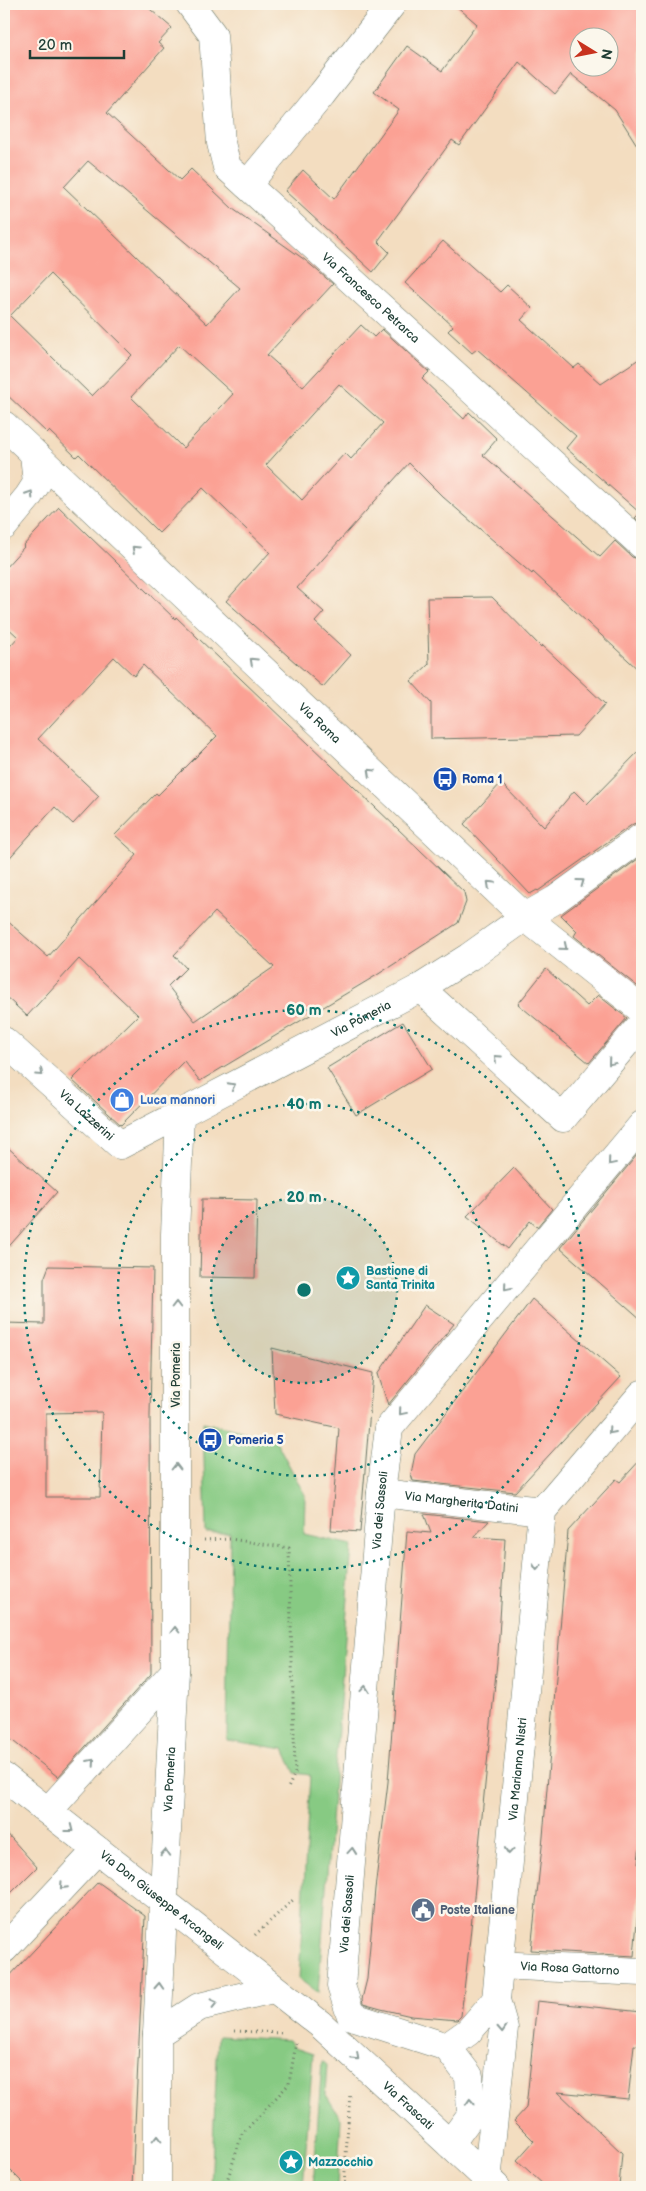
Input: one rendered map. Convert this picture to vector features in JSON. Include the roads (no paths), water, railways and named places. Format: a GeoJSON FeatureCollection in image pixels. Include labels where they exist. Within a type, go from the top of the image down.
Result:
{"type":"FeatureCollection","features":[{"type":"Feature","properties":{"kind":"street","name":"Via Francesco Petrarca"},"geometry":{"type":"LineString","coordinates":[[190,4],[213,35],[221,143],[227,168],[642,545]]}},
{"type":"Feature","properties":{"kind":"street"},"geometry":{"type":"LineString","coordinates":[[247,185],[322,94],[392,4]]}},
{"type":"Feature","properties":{"kind":"street","name":"Via Roma"},"geometry":{"type":"LineString","coordinates":[[4,425],[525,917],[642,1010]]}},
{"type":"Feature","properties":{"kind":"street"},"geometry":{"type":"LineString","coordinates":[[4,526],[37,483],[34,454]]}},
{"type":"Feature","properties":{"kind":"street","name":"Via Pomeria"},"geometry":{"type":"LineString","coordinates":[[157,2187],[157,2034],[174,1670],[175,1234],[180,1114],[420,988],[469,957],[525,917],[555,900],[642,837]]}},
{"type":"Feature","properties":{"kind":"street"},"geometry":{"type":"LineString","coordinates":[[420,988],[563,1118],[642,1024]]}},
{"type":"Feature","properties":{"kind":"street","name":"Via Lazzerini"},"geometry":{"type":"LineString","coordinates":[[4,1041],[120,1145],[180,1114]]}},
{"type":"Feature","properties":{"kind":"street","name":"Via dei Sassoli"},"geometry":{"type":"LineString","coordinates":[[447,2047],[351,2016],[341,1986],[389,1428],[642,1125]]}},
{"type":"Feature","properties":{"kind":"street"},"geometry":{"type":"LineString","coordinates":[[542,1511],[642,1394]]}},
{"type":"Feature","properties":{"kind":"street","name":"Via Margherita Datini"},"geometry":{"type":"LineString","coordinates":[[382,1493],[542,1511]]}},
{"type":"Feature","properties":{"kind":"street","name":"Via Marianna Nistri"},"geometry":{"type":"LineString","coordinates":[[491,2183],[504,2028],[496,2000],[542,1511]]}},
{"type":"Feature","properties":{"kind":"street"},"geometry":{"type":"LineString","coordinates":[[48,1811],[174,1670]]}},
{"type":"Feature","properties":{"kind":"street","name":"Via Don Giuseppe Arcangeli"},"geometry":{"type":"LineString","coordinates":[[4,1777],[320,2024]]}},
{"type":"Feature","properties":{"kind":"street"},"geometry":{"type":"LineString","coordinates":[[4,1949],[97,1850]]}},
{"type":"Feature","properties":{"kind":"street","name":"Via Rosa Gattorno"},"geometry":{"type":"LineString","coordinates":[[499,1965],[642,1972]]}},
{"type":"Feature","properties":{"kind":"street"},"geometry":{"type":"LineString","coordinates":[[157,2034],[199,2007],[273,1989]]}},
{"type":"Feature","properties":{"kind":"street"},"geometry":{"type":"LineString","coordinates":[[450,2144],[471,2115],[468,2076],[447,2047],[468,2032],[496,2000]]}},
{"type":"Feature","properties":{"kind":"street","name":"Via Frascati"},"geometry":{"type":"LineString","coordinates":[[320,2024],[491,2183]]}},
{"type":"Feature","properties":{"kind":"place","name":"Roma 1"},"geometry":{"type":"Point","coordinates":[445,779]}},
{"type":"Feature","properties":{"kind":"place","name":"Luca mannori"},"geometry":{"type":"Point","coordinates":[122,1100]}},
{"type":"Feature","properties":{"kind":"place","name":"Bastione di Santa Trinita"},"geometry":{"type":"Point","coordinates":[348,1278]}},
{"type":"Feature","properties":{"kind":"place","name":"Pomeria 5"},"geometry":{"type":"Point","coordinates":[210,1440]}},
{"type":"Feature","properties":{"kind":"place","name":"Poste Italiane"},"geometry":{"type":"Point","coordinates":[423,1910]}},
{"type":"Feature","properties":{"kind":"place","name":"Mazzocchio"},"geometry":{"type":"Point","coordinates":[291,2162]}}]}
